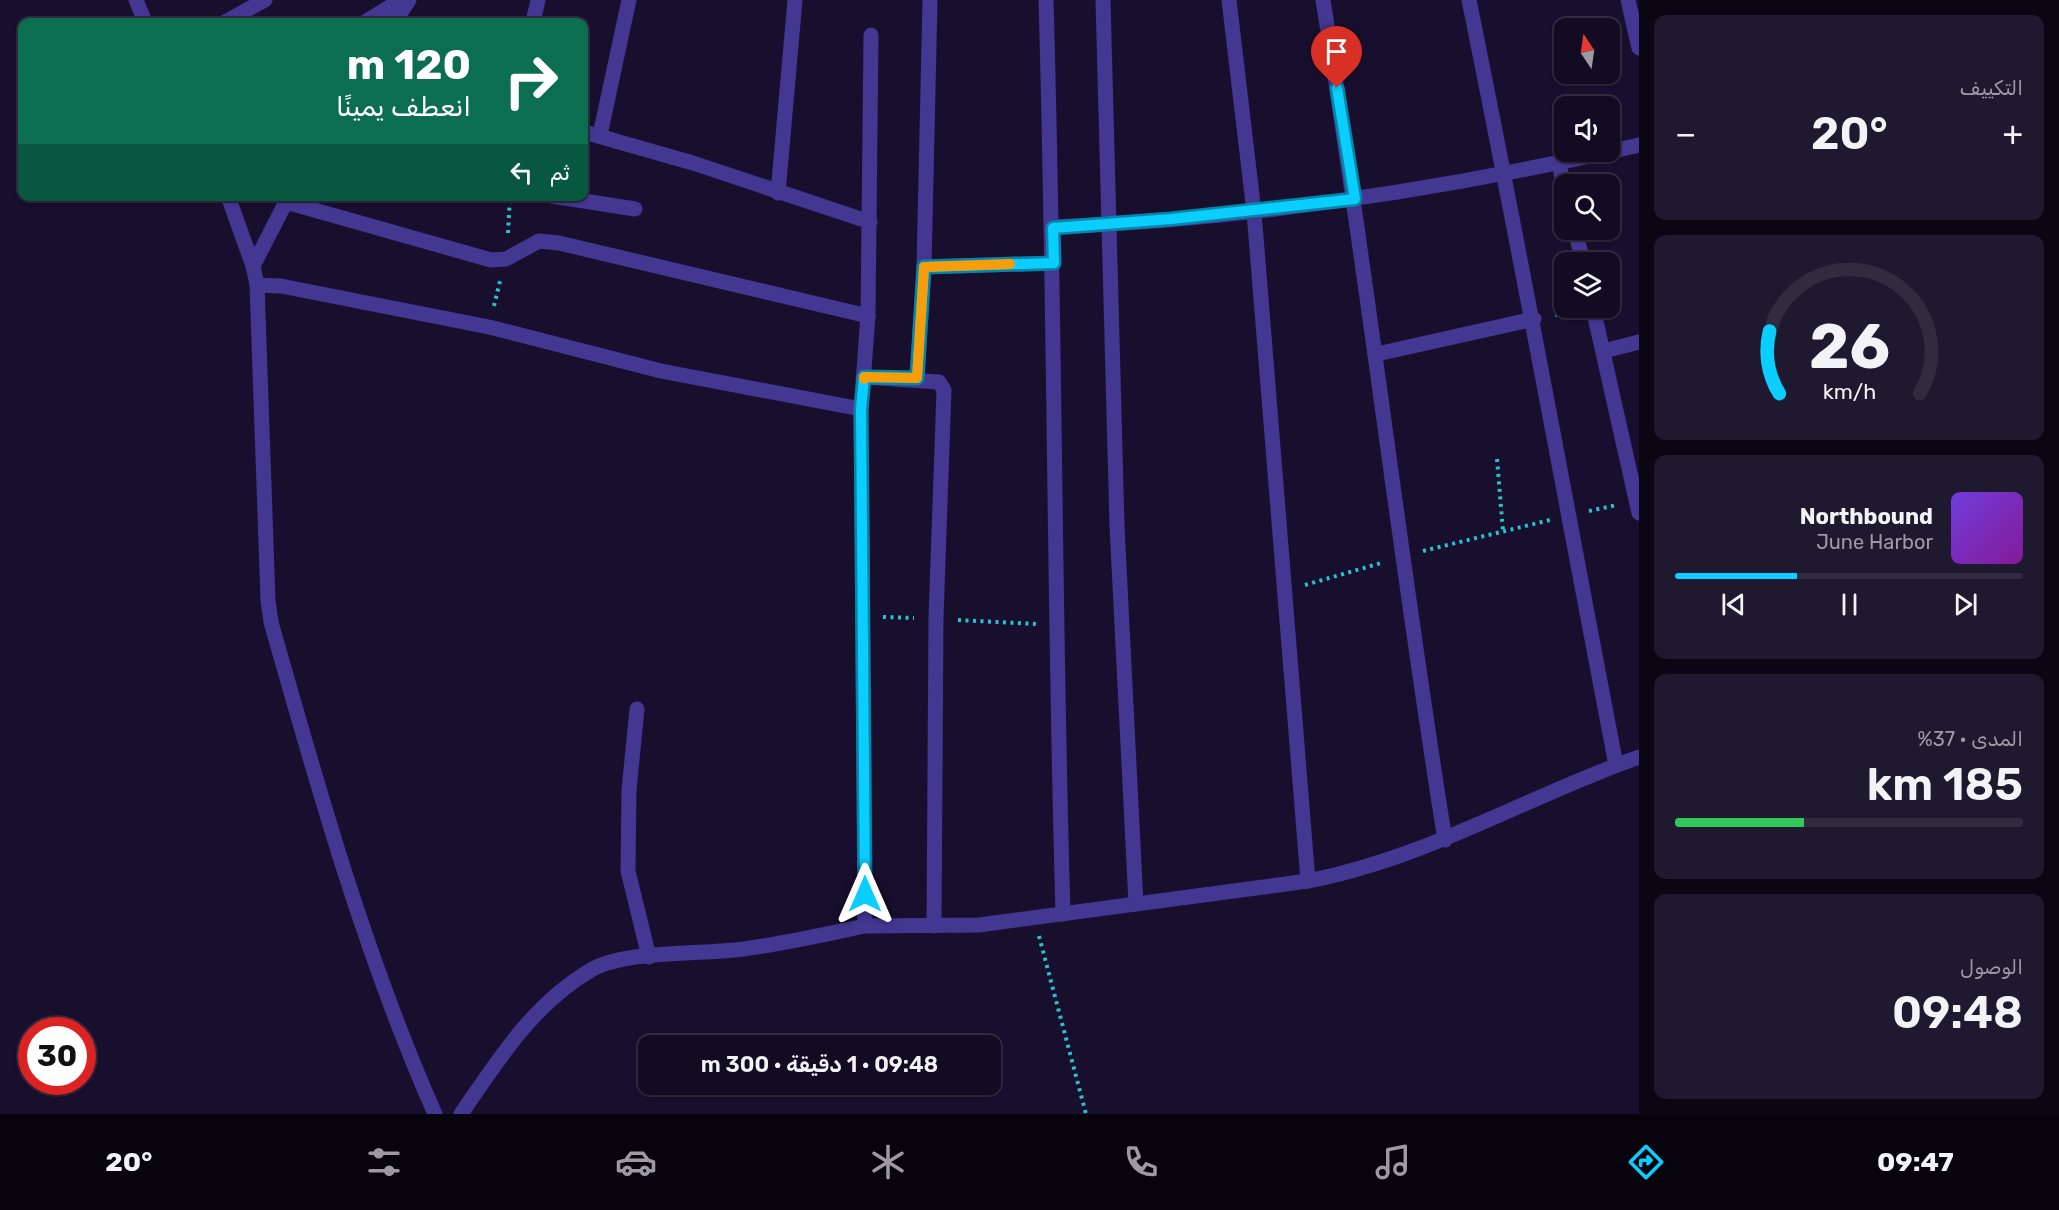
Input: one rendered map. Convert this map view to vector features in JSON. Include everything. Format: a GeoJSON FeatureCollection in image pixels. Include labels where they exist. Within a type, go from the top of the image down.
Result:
{"type":"FeatureCollection","features":[{"type":"Feature","properties":{"kind":"street"},"geometry":{"type":"LineString","coordinates":[[136,0],[143,18]]}},
{"type":"Feature","properties":{"kind":"street"},"geometry":{"type":"LineString","coordinates":[[232,18],[265,0]]}},
{"type":"Feature","properties":{"kind":"street"},"geometry":{"type":"LineString","coordinates":[[372,18],[401,0]]}},
{"type":"Feature","properties":{"kind":"street"},"geometry":{"type":"LineString","coordinates":[[398,18],[409,0]]}},
{"type":"Feature","properties":{"kind":"street"},"geometry":{"type":"LineString","coordinates":[[534,18],[538,0]]}},
{"type":"Feature","properties":{"kind":"street"},"geometry":{"type":"LineString","coordinates":[[600,135],[629,0]]}},
{"type":"Feature","properties":{"kind":"street"},"geometry":{"type":"LineString","coordinates":[[778,193],[795,0]]}},
{"type":"Feature","properties":{"kind":"street"},"geometry":{"type":"LineString","coordinates":[[917,378],[924,267],[930,0]]}},
{"type":"Feature","properties":{"kind":"street"},"geometry":{"type":"LineString","coordinates":[[1046,0],[1054,263],[1054,462],[1063,914]]}},
{"type":"Feature","properties":{"kind":"street"},"geometry":{"type":"LineString","coordinates":[[1103,0],[1117,516],[1136,904]]}},
{"type":"Feature","properties":{"kind":"street"},"geometry":{"type":"LineString","coordinates":[[1228,0],[1254,212],[1308,881]]}},
{"type":"Feature","properties":{"kind":"street"},"geometry":{"type":"LineString","coordinates":[[1323,0],[1355,199],[1402,557],[1444,840]]}},
{"type":"Feature","properties":{"kind":"street"},"geometry":{"type":"LineString","coordinates":[[1469,0],[1534,319],[1552,435],[1616,765]]}},
{"type":"Feature","properties":{"kind":"street"},"geometry":{"type":"LineString","coordinates":[[1628,0],[1639,48]]}},
{"type":"Feature","properties":{"kind":"street"},"geometry":{"type":"LineString","coordinates":[[865,926],[861,409],[868,316],[871,35]]}},
{"type":"Feature","properties":{"kind":"street"},"geometry":{"type":"LineString","coordinates":[[588,133],[693,163],[870,222]]}},
{"type":"Feature","properties":{"kind":"street"},"geometry":{"type":"LineString","coordinates":[[1053,228],[1254,212],[1355,199],[1559,163],[1639,145]]}},
{"type":"Feature","properties":{"kind":"street"},"geometry":{"type":"LineString","coordinates":[[1559,163],[1561,174]]}},
{"type":"Feature","properties":{"kind":"street"},"geometry":{"type":"LineString","coordinates":[[230,201],[253,266],[257,285],[268,600],[272,622],[327,818],[379,972],[435,1114]]}},
{"type":"Feature","properties":{"kind":"street"},"geometry":{"type":"LineString","coordinates":[[253,266],[287,201]]}},
{"type":"Feature","properties":{"kind":"street"},"geometry":{"type":"LineString","coordinates":[[295,201],[491,260],[506,259],[539,241],[559,243],[868,316]]}},
{"type":"Feature","properties":{"kind":"street"},"geometry":{"type":"LineString","coordinates":[[584,201],[635,209]]}},
{"type":"Feature","properties":{"kind":"street"},"geometry":{"type":"LineString","coordinates":[[924,267],[1054,263]]}},
{"type":"Feature","properties":{"kind":"street"},"geometry":{"type":"LineString","coordinates":[[257,285],[281,286],[489,327],[661,371],[861,409]]}},
{"type":"Feature","properties":{"kind":"street"},"geometry":{"type":"LineString","coordinates":[[1596,318],[1639,513]]}},
{"type":"Feature","properties":{"kind":"street"},"geometry":{"type":"LineString","coordinates":[[1377,354],[1534,319]]}},
{"type":"Feature","properties":{"kind":"street"},"geometry":{"type":"LineString","coordinates":[[1604,351],[1639,342]]}},
{"type":"Feature","properties":{"kind":"street"},"geometry":{"type":"LineString","coordinates":[[864,377],[917,378],[939,381],[944,390],[936,618],[934,926]]}},
{"type":"Feature","properties":{"kind":"street"},"geometry":{"type":"LineString","coordinates":[[637,709],[629,790],[629,884],[649,957]]}},
{"type":"Feature","properties":{"kind":"street"},"geometry":{"type":"LineString","coordinates":[[461,1114],[511,1041],[553,998],[592,969],[620,960],[736,950],[865,926],[979,925],[1308,881],[1352,873],[1444,840],[1639,757]]}},
{"type":"Feature","properties":{"kind":"path"},"geometry":{"type":"LineString","coordinates":[[489,327],[506,259],[510,201]]}},
{"type":"Feature","properties":{"kind":"path"},"geometry":{"type":"LineString","coordinates":[[1534,319],[1554,315]]}},
{"type":"Feature","properties":{"kind":"path"},"geometry":{"type":"LineString","coordinates":[[1285,591],[1503,531],[1497,459]]}},
{"type":"Feature","properties":{"kind":"path"},"geometry":{"type":"LineString","coordinates":[[1035,918],[1086,1114]]}},
{"type":"Feature","properties":{"kind":"slow traffic"},"geometry":{"type":"LineString","coordinates":[[864,379],[864,377],[917,378],[924,267],[1010,264]]}},
{"type":"Feature","properties":{"kind":"route"},"geometry":{"type":"LineString","coordinates":[[865,894],[865,761],[860,539],[861,409],[864,377],[917,378],[924,267],[1054,263],[1053,228],[1254,212],[1355,199],[1337,88]]}}]}
